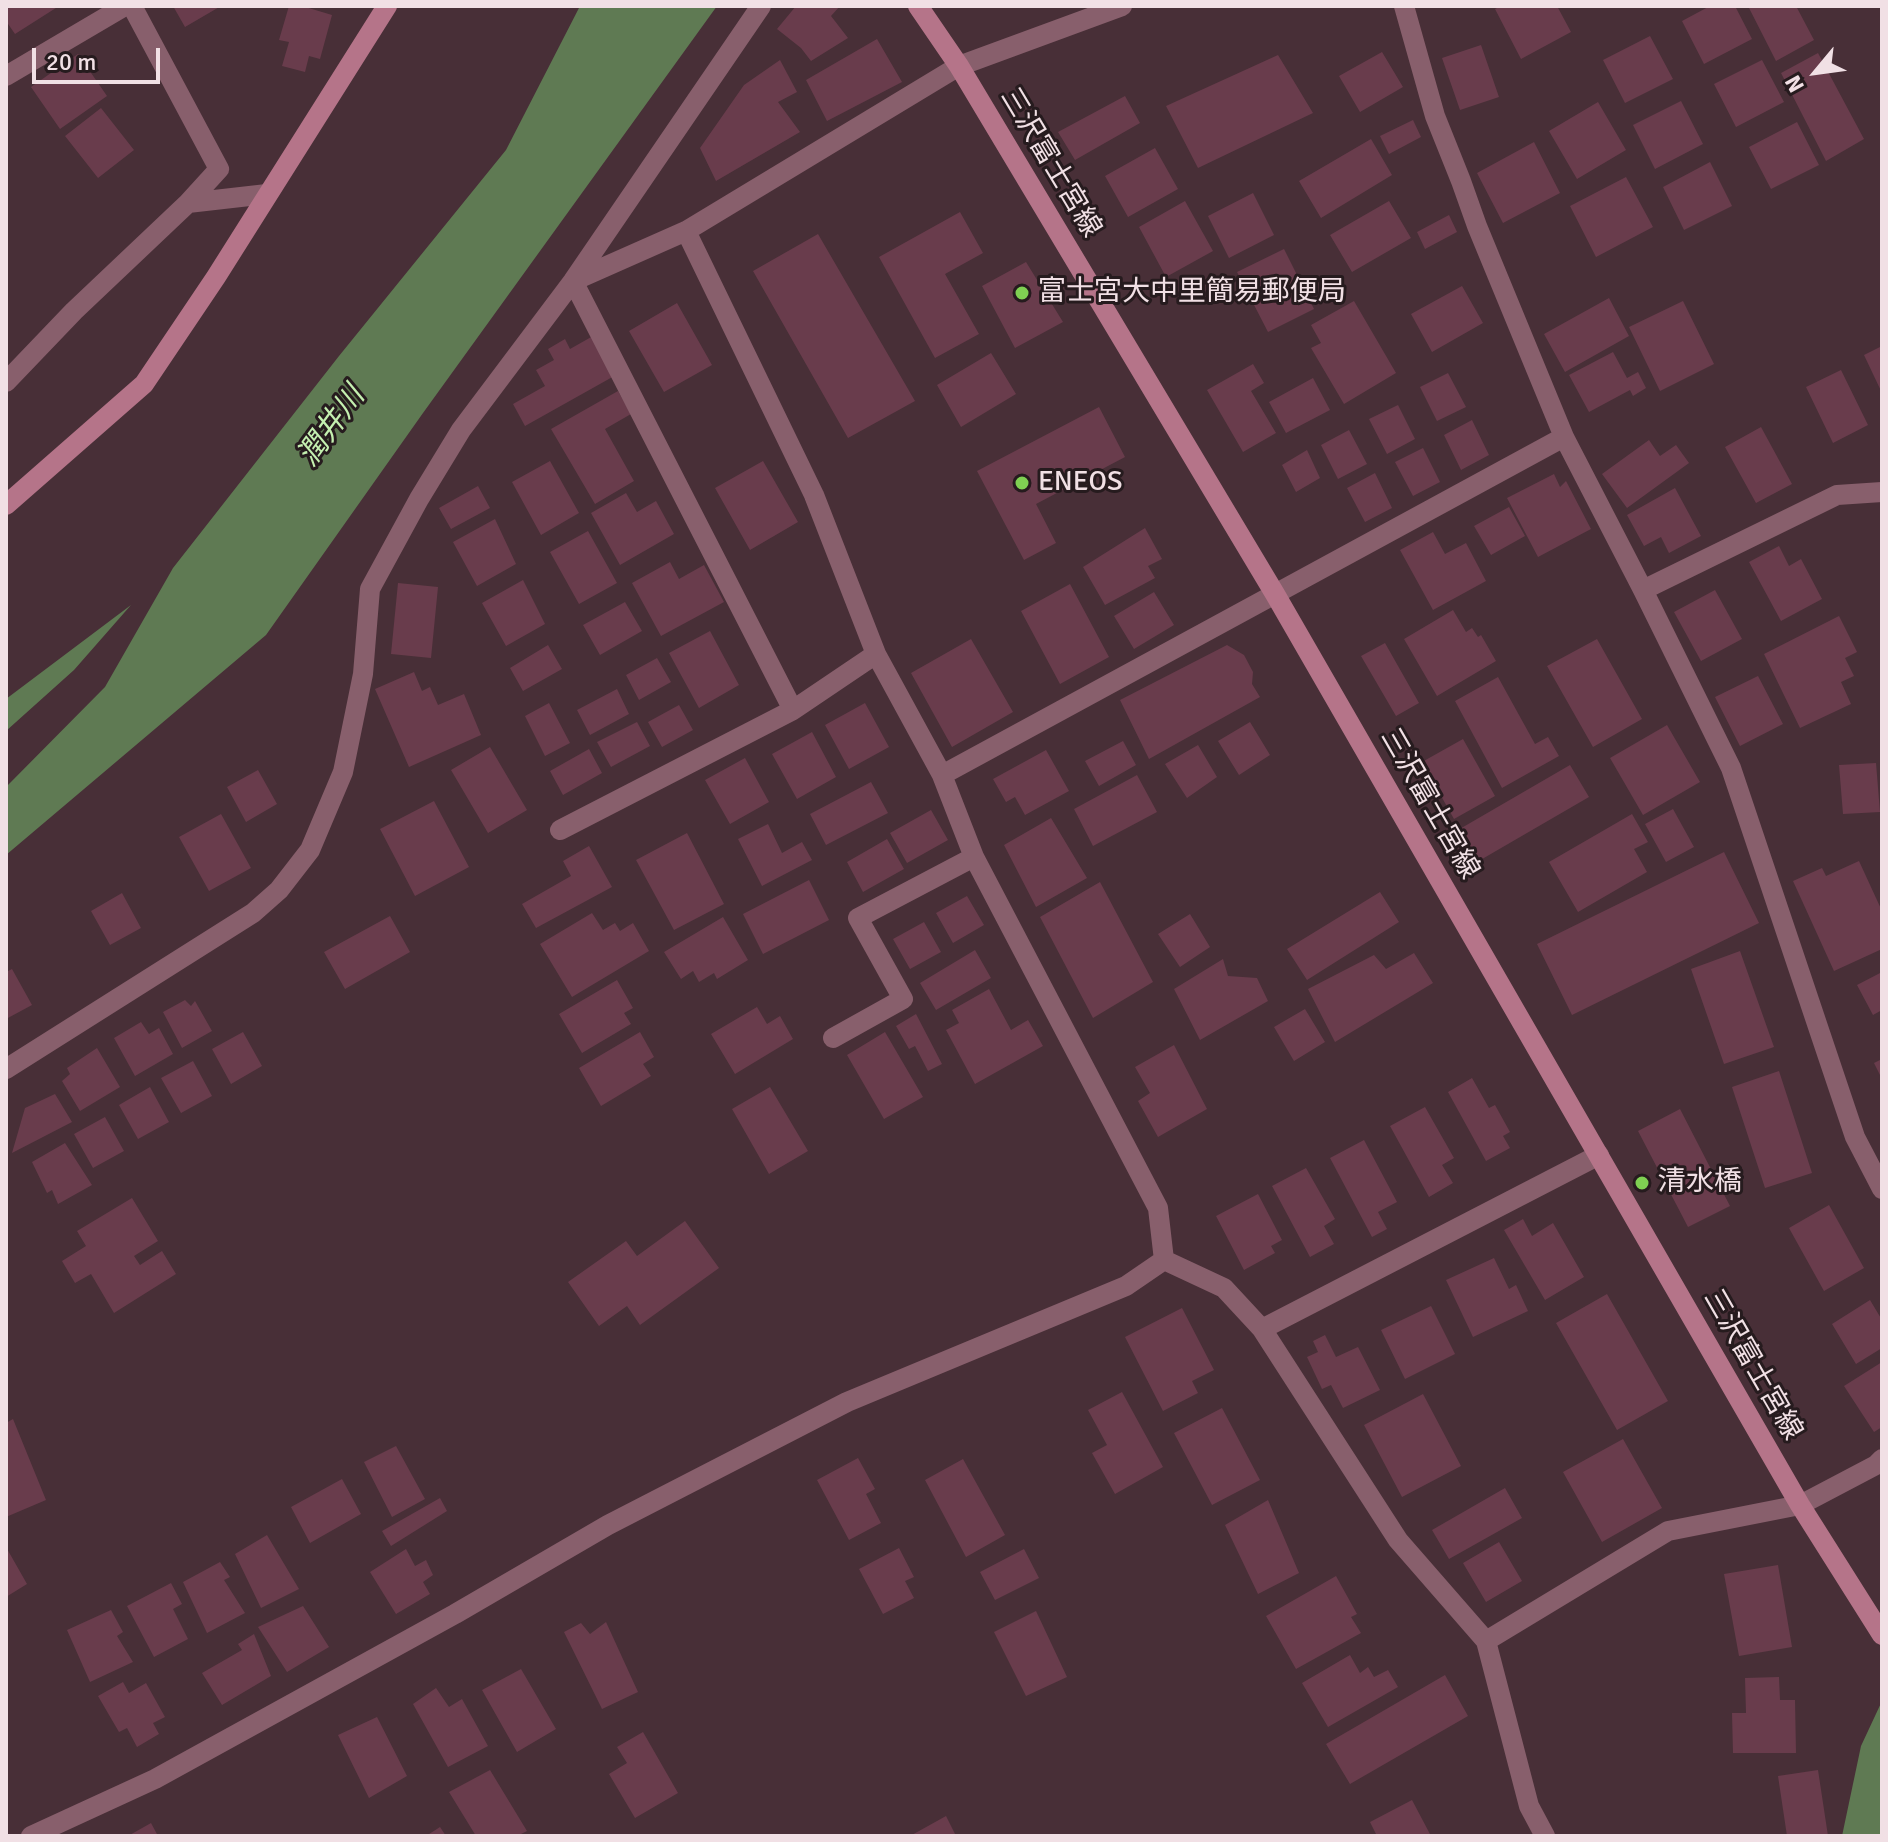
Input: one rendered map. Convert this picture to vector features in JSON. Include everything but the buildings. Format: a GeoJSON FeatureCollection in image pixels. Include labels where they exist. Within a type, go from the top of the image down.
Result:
{"type":"FeatureCollection","features":[{"type":"Feature","properties":{"kind":"main road"},"geometry":{"type":"LineString","coordinates":[[6,505],[144,384],[216,277],[387,6]]}},
{"type":"Feature","properties":{"kind":"main road","name":"三沢富士宮線"},"geometry":{"type":"LineString","coordinates":[[918,6],[959,66],[1275,594],[1800,1505],[1882,1635]]}},
{"type":"Feature","properties":{"kind":"street"},"geometry":{"type":"LineString","coordinates":[[6,76],[125,6]]}},
{"type":"Feature","properties":{"kind":"street"},"geometry":{"type":"LineString","coordinates":[[6,382],[219,169],[132,6]]}},
{"type":"Feature","properties":{"kind":"street"},"geometry":{"type":"LineString","coordinates":[[6,1069],[253,913],[279,890],[310,850],[343,772],[363,674],[370,589],[461,430],[573,281],[761,6]]}},
{"type":"Feature","properties":{"kind":"street"},"geometry":{"type":"LineString","coordinates":[[573,281],[686,231],[959,66],[1122,6]]}},
{"type":"Feature","properties":{"kind":"street"},"geometry":{"type":"LineString","coordinates":[[1404,6],[1435,116],[1564,437],[1731,768],[1855,1137],[1882,1189]]}},
{"type":"Feature","properties":{"kind":"street"},"geometry":{"type":"LineString","coordinates":[[188,203],[267,194]]}},
{"type":"Feature","properties":{"kind":"street"},"geometry":{"type":"LineString","coordinates":[[686,231],[814,495],[876,654],[942,775],[974,857],[1158,1208],[1164,1260]]}},
{"type":"Feature","properties":{"kind":"street"},"geometry":{"type":"LineString","coordinates":[[573,281],[793,710]]}},
{"type":"Feature","properties":{"kind":"street"},"geometry":{"type":"LineString","coordinates":[[942,775],[1564,437]]}},
{"type":"Feature","properties":{"kind":"street"},"geometry":{"type":"LineString","coordinates":[[1643,590],[1837,495],[1882,492]]}},
{"type":"Feature","properties":{"kind":"street"},"geometry":{"type":"LineString","coordinates":[[560,830],[793,710],[876,654]]}},
{"type":"Feature","properties":{"kind":"street"},"geometry":{"type":"LineString","coordinates":[[833,1038],[903,999],[858,918],[974,857]]}},
{"type":"Feature","properties":{"kind":"street"},"geometry":{"type":"LineString","coordinates":[[1262,1329],[1599,1155]]}},
{"type":"Feature","properties":{"kind":"street"},"geometry":{"type":"LineString","coordinates":[[1164,1260],[1224,1288],[1262,1329],[1398,1540],[1486,1641],[1529,1806],[1545,1836]]}},
{"type":"Feature","properties":{"kind":"street"},"geometry":{"type":"LineString","coordinates":[[31,1836],[155,1779],[442,1622],[608,1525],[847,1402],[1126,1286],[1164,1260]]}},
{"type":"Feature","properties":{"kind":"street"},"geometry":{"type":"LineString","coordinates":[[1486,1641],[1668,1531],[1800,1505],[1882,1459]]}},
{"type":"Feature","properties":{"kind":"water","name":"潤井川"},"geometry":{"type":"Polygon","coordinates":[[[580,6],[717,6],[266,635],[6,855],[6,787],[105,687],[173,568],[506,150],[580,6]]]}},
{"type":"Feature","properties":{"kind":"water"},"geometry":{"type":"Polygon","coordinates":[[[131,605],[74,670],[6,731],[6,699],[131,605]]]}},
{"type":"Feature","properties":{"kind":"water"},"geometry":{"type":"Polygon","coordinates":[[[1882,1701],[1882,1836],[1842,1836],[1861,1746],[1882,1701]]]}},
{"type":"Feature","properties":{"kind":"place","name":"富士宮大中里簡易郵便局"},"geometry":{"type":"Point","coordinates":[1022,293]}},
{"type":"Feature","properties":{"kind":"place","name":"ENEOS"},"geometry":{"type":"Point","coordinates":[1022,483]}},
{"type":"Feature","properties":{"kind":"place","name":"清水橋"},"geometry":{"type":"Point","coordinates":[1642,1183]}}]}
